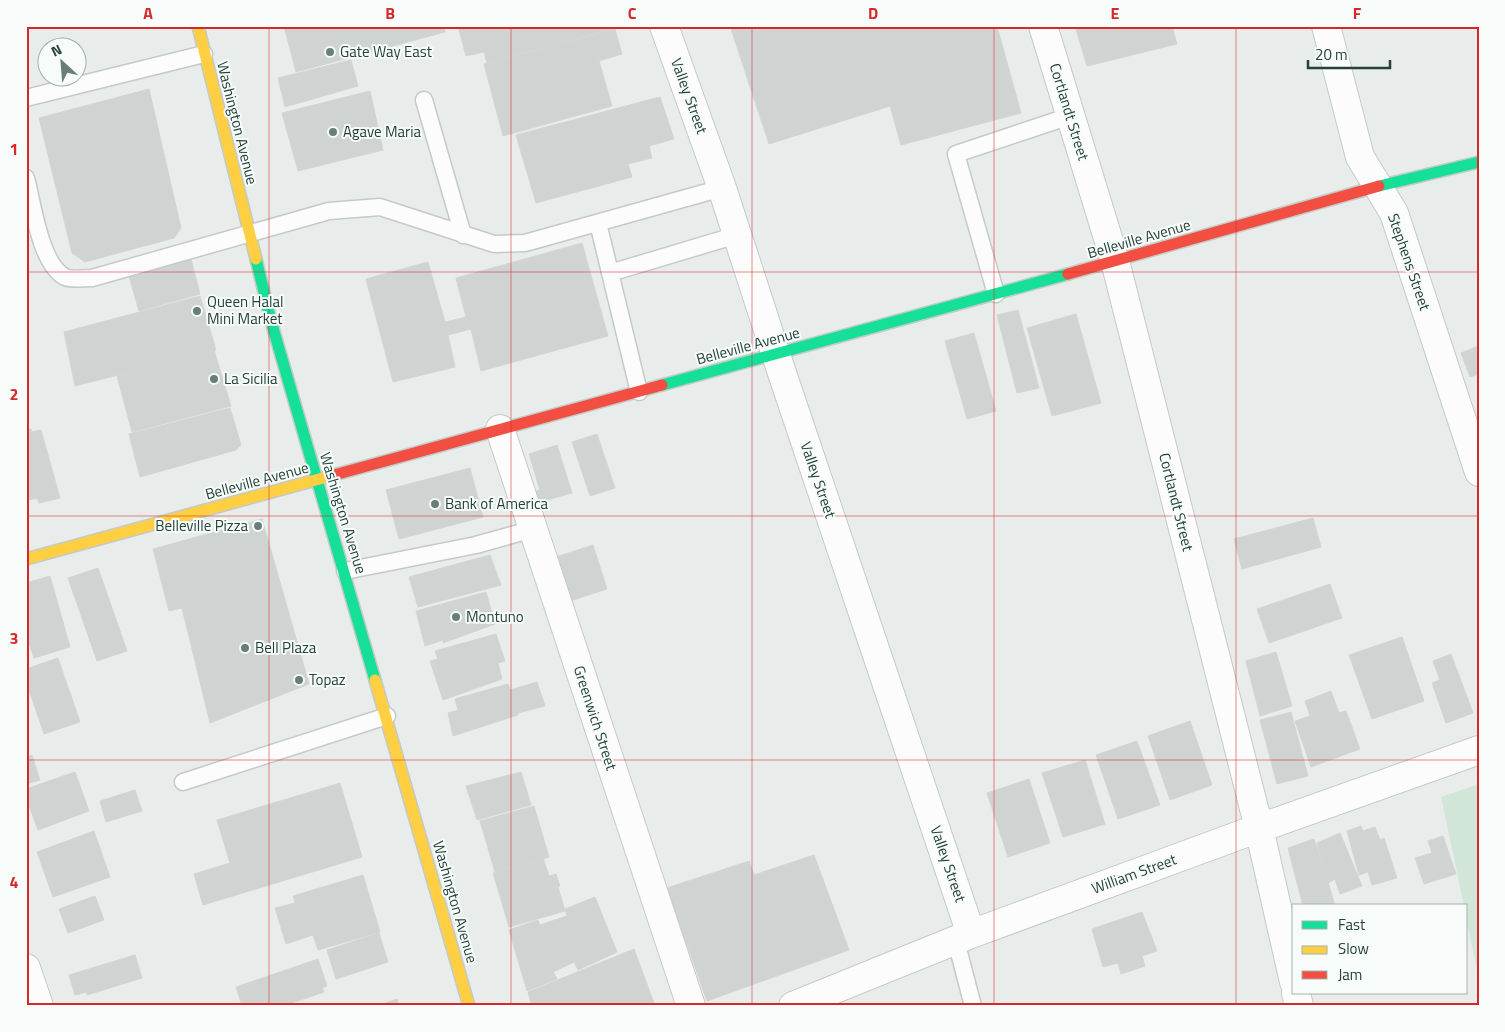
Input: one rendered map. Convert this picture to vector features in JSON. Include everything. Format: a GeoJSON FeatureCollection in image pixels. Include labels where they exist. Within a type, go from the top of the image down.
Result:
{"type":"FeatureCollection","features":[{"type":"Feature","properties":{"kind":"main road","name":"Washington Avenue"},"geometry":{"type":"LineString","coordinates":[[198,26],[248,232],[317,480],[387,716],[469,1006]]}},
{"type":"Feature","properties":{"kind":"main road","name":"Belleville Avenue"},"geometry":{"type":"LineString","coordinates":[[26,559],[996,294],[1377,187],[1479,162]]}},
{"type":"Feature","properties":{"kind":"street","name":"Valley Street"},"geometry":{"type":"LineString","coordinates":[[664,26],[738,235],[964,938]]}},
{"type":"Feature","properties":{"kind":"street","name":"Cortlandt Street"},"geometry":{"type":"LineString","coordinates":[[1043,26],[1115,261],[1259,828],[1292,973]]}},
{"type":"Feature","properties":{"kind":"street","name":"Stephens Street"},"geometry":{"type":"LineString","coordinates":[[1326,26],[1360,157],[1394,213],[1479,472]]}},
{"type":"Feature","properties":{"kind":"street","name":"Greenwich Street"},"geometry":{"type":"LineString","coordinates":[[500,429],[691,1006]]}},
{"type":"Feature","properties":{"kind":"street","name":"William Street"},"geometry":{"type":"LineString","coordinates":[[793,1006],[964,938],[1259,828],[1479,750]]}},
{"type":"Feature","properties":{"kind":"street"},"geometry":{"type":"LineString","coordinates":[[26,968],[39,1006]]}},
{"type":"Feature","properties":{"kind":"lane"},"geometry":{"type":"LineString","coordinates":[[26,98],[204,54]]}},
{"type":"Feature","properties":{"kind":"lane"},"geometry":{"type":"LineString","coordinates":[[424,100],[463,235]]}},
{"type":"Feature","properties":{"kind":"lane"},"geometry":{"type":"LineString","coordinates":[[996,294],[956,154],[1070,116]]}},
{"type":"Feature","properties":{"kind":"lane"},"geometry":{"type":"LineString","coordinates":[[26,178],[46,255],[55,269],[66,278],[92,278],[248,232],[329,211],[380,207],[494,244],[525,243],[722,188]]}},
{"type":"Feature","properties":{"kind":"lane"},"geometry":{"type":"LineString","coordinates":[[598,223],[639,392]]}},
{"type":"Feature","properties":{"kind":"lane"},"geometry":{"type":"LineString","coordinates":[[610,273],[738,235]]}},
{"type":"Feature","properties":{"kind":"lane"},"geometry":{"type":"LineString","coordinates":[[345,571],[476,545],[533,529]]}},
{"type":"Feature","properties":{"kind":"lane"},"geometry":{"type":"LineString","coordinates":[[182,782],[387,716]]}},
{"type":"Feature","properties":{"kind":"lane"},"geometry":{"type":"LineString","coordinates":[[964,938],[973,1006]]}},
{"type":"Feature","properties":{"kind":"green space"},"geometry":{"type":"Polygon","coordinates":[[[1479,784],[1479,979],[1468,928],[1468,904],[1464,904],[1441,797],[1479,784]]]}},
{"type":"Feature","properties":{"kind":"building","name":"Gate Way East"},"geometry":{"type":"Polygon","coordinates":[[[284,26],[444,26],[445,32],[296,72],[284,26]]]}},
{"type":"Feature","properties":{"kind":"building"},"geometry":{"type":"Polygon","coordinates":[[[458,26],[624,26],[487,63],[484,52],[466,56],[458,26]]]}},
{"type":"Feature","properties":{"kind":"building"},"geometry":{"type":"Polygon","coordinates":[[[730,26],[997,26],[1021,113],[901,145],[890,106],[769,144],[730,26]]]}},
{"type":"Feature","properties":{"kind":"building"},"geometry":{"type":"Polygon","coordinates":[[[1075,26],[1172,26],[1177,44],[1087,66],[1075,26]]]}},
{"type":"Feature","properties":{"kind":"building"},"geometry":{"type":"Polygon","coordinates":[[[615,29],[622,54],[599,61],[612,106],[503,136],[484,64],[615,29]]]}},
{"type":"Feature","properties":{"kind":"building"},"geometry":{"type":"Polygon","coordinates":[[[351,60],[358,86],[285,107],[278,78],[351,60]]]}},
{"type":"Feature","properties":{"kind":"building"},"geometry":{"type":"Polygon","coordinates":[[[149,89],[181,228],[174,238],[85,262],[72,253],[39,118],[149,89]]]}},
{"type":"Feature","properties":{"kind":"building","name":"Agave Maria"},"geometry":{"type":"Polygon","coordinates":[[[370,91],[383,150],[298,171],[282,113],[370,91]]]}},
{"type":"Feature","properties":{"kind":"building"},"geometry":{"type":"Polygon","coordinates":[[[660,97],[674,139],[649,146],[652,158],[628,164],[632,177],[536,203],[516,135],[660,97]]]}},
{"type":"Feature","properties":{"kind":"building"},"geometry":{"type":"Polygon","coordinates":[[[582,243],[608,336],[481,371],[471,329],[448,335],[455,367],[393,382],[366,279],[428,262],[445,322],[466,317],[456,278],[582,243]]]}},
{"type":"Feature","properties":{"kind":"building"},"geometry":{"type":"Polygon","coordinates":[[[191,259],[200,294],[139,311],[129,276],[191,259]]]}},
{"type":"Feature","properties":{"kind":"building"},"geometry":{"type":"Polygon","coordinates":[[[200,296],[216,350],[75,386],[64,332],[200,296]]]}},
{"type":"Feature","properties":{"kind":"building"},"geometry":{"type":"Polygon","coordinates":[[[1018,310],[1039,388],[1017,393],[997,315],[1018,310]]]}},
{"type":"Feature","properties":{"kind":"building"},"geometry":{"type":"Polygon","coordinates":[[[1076,314],[1101,403],[1052,416],[1027,328],[1076,314]]]}},
{"type":"Feature","properties":{"kind":"building"},"geometry":{"type":"Polygon","coordinates":[[[974,333],[996,411],[967,419],[945,341],[974,333]]]}},
{"type":"Feature","properties":{"kind":"building"},"geometry":{"type":"Polygon","coordinates":[[[1479,346],[1479,374],[1470,377],[1461,353],[1479,346]]]}},
{"type":"Feature","properties":{"kind":"building"},"geometry":{"type":"Polygon","coordinates":[[[214,350],[231,406],[132,432],[117,376],[214,350]]]}},
{"type":"Feature","properties":{"kind":"building"},"geometry":{"type":"Polygon","coordinates":[[[230,408],[241,445],[236,450],[140,477],[129,434],[230,408]]]}},
{"type":"Feature","properties":{"kind":"building"},"geometry":{"type":"Polygon","coordinates":[[[31,429],[32,432],[41,430],[60,498],[39,503],[37,498],[28,500],[26,494],[26,430],[31,429]]]}},
{"type":"Feature","properties":{"kind":"building"},"geometry":{"type":"Polygon","coordinates":[[[597,434],[615,488],[590,496],[572,442],[597,434]]]}},
{"type":"Feature","properties":{"kind":"building"},"geometry":{"type":"Polygon","coordinates":[[[557,445],[572,493],[536,503],[533,492],[540,490],[529,454],[557,445]]]}},
{"type":"Feature","properties":{"kind":"building","name":"Bank of America"},"geometry":{"type":"Polygon","coordinates":[[[470,468],[483,517],[399,539],[386,490],[470,468]]]}},
{"type":"Feature","properties":{"kind":"building"},"geometry":{"type":"Polygon","coordinates":[[[1313,518],[1321,547],[1242,569],[1234,539],[1313,518]]]}},
{"type":"Feature","properties":{"kind":"building","name":"Bell Plaza"},"geometry":{"type":"Polygon","coordinates":[[[262,519],[309,684],[210,723],[182,608],[169,611],[153,549],[262,519]]]}},
{"type":"Feature","properties":{"kind":"building"},"geometry":{"type":"Polygon","coordinates":[[[593,545],[607,589],[570,601],[556,557],[593,545]]]}},
{"type":"Feature","properties":{"kind":"building"},"geometry":{"type":"Polygon","coordinates":[[[490,555],[501,585],[418,607],[409,577],[490,555]]]}},
{"type":"Feature","properties":{"kind":"building"},"geometry":{"type":"Polygon","coordinates":[[[98,568],[127,651],[97,661],[68,578],[98,568]]]}},
{"type":"Feature","properties":{"kind":"building"},"geometry":{"type":"Polygon","coordinates":[[[50,576],[70,647],[34,658],[26,634],[26,583],[50,576]]]}},
{"type":"Feature","properties":{"kind":"building"},"geometry":{"type":"Polygon","coordinates":[[[1330,584],[1342,618],[1269,643],[1257,609],[1330,584]]]}},
{"type":"Feature","properties":{"kind":"building","name":"Montuno"},"geometry":{"type":"Polygon","coordinates":[[[486,592],[495,624],[443,643],[443,640],[425,646],[416,611],[486,592]]]}},
{"type":"Feature","properties":{"kind":"building"},"geometry":{"type":"Polygon","coordinates":[[[496,634],[505,661],[498,663],[502,679],[443,700],[430,661],[438,659],[435,651],[496,634]]]}},
{"type":"Feature","properties":{"kind":"building"},"geometry":{"type":"Polygon","coordinates":[[[1402,637],[1424,701],[1372,719],[1349,655],[1402,637]]]}},
{"type":"Feature","properties":{"kind":"building"},"geometry":{"type":"Polygon","coordinates":[[[1276,652],[1292,706],[1260,716],[1246,661],[1276,652]]]}},
{"type":"Feature","properties":{"kind":"building"},"geometry":{"type":"Polygon","coordinates":[[[1451,654],[1473,713],[1446,723],[1432,683],[1440,680],[1433,661],[1451,654]]]}},
{"type":"Feature","properties":{"kind":"building"},"geometry":{"type":"Polygon","coordinates":[[[58,658],[80,722],[44,734],[26,681],[26,669],[58,658]]]}},
{"type":"Feature","properties":{"kind":"building"},"geometry":{"type":"Polygon","coordinates":[[[537,682],[545,706],[518,713],[518,715],[453,736],[448,713],[458,710],[455,699],[508,684],[510,690],[537,682]]]}},
{"type":"Feature","properties":{"kind":"building"},"geometry":{"type":"Polygon","coordinates":[[[1331,691],[1339,713],[1346,711],[1360,749],[1311,767],[1295,721],[1310,716],[1305,701],[1331,691]]]}},
{"type":"Feature","properties":{"kind":"building"},"geometry":{"type":"Polygon","coordinates":[[[1291,712],[1308,776],[1277,784],[1260,720],[1291,712]]]}},
{"type":"Feature","properties":{"kind":"building"},"geometry":{"type":"Polygon","coordinates":[[[1190,721],[1212,785],[1170,800],[1148,736],[1190,721]]]}},
{"type":"Feature","properties":{"kind":"building"},"geometry":{"type":"Polygon","coordinates":[[[1137,741],[1160,805],[1118,819],[1096,755],[1137,741]]]}},
{"type":"Feature","properties":{"kind":"building"},"geometry":{"type":"Polygon","coordinates":[[[32,755],[40,780],[26,784],[26,757],[32,755]]]}},
{"type":"Feature","properties":{"kind":"building"},"geometry":{"type":"Polygon","coordinates":[[[1085,760],[1105,824],[1063,837],[1042,773],[1085,760]]]}},
{"type":"Feature","properties":{"kind":"building"},"geometry":{"type":"Polygon","coordinates":[[[75,772],[89,811],[38,830],[26,797],[26,789],[75,772]]]}},
{"type":"Feature","properties":{"kind":"building"},"geometry":{"type":"Polygon","coordinates":[[[521,772],[531,805],[477,820],[466,786],[521,772]]]}},
{"type":"Feature","properties":{"kind":"building"},"geometry":{"type":"Polygon","coordinates":[[[1029,779],[1050,843],[1008,857],[987,793],[1029,779]]]}},
{"type":"Feature","properties":{"kind":"building"},"geometry":{"type":"Polygon","coordinates":[[[340,783],[362,857],[203,905],[194,874],[230,863],[217,820],[340,783]]]}},
{"type":"Feature","properties":{"kind":"building"},"geometry":{"type":"Polygon","coordinates":[[[135,790],[142,811],[106,822],[100,801],[135,790]]]}},
{"type":"Feature","properties":{"kind":"building"},"geometry":{"type":"Polygon","coordinates":[[[534,806],[549,857],[495,872],[480,821],[534,806]]]}},
{"type":"Feature","properties":{"kind":"building"},"geometry":{"type":"Polygon","coordinates":[[[1361,826],[1363,831],[1375,827],[1380,840],[1384,838],[1397,878],[1372,885],[1368,872],[1359,875],[1347,831],[1361,826]]]}},
{"type":"Feature","properties":{"kind":"building"},"geometry":{"type":"Polygon","coordinates":[[[94,831],[110,877],[53,897],[37,852],[94,831]]]}},
{"type":"Feature","properties":{"kind":"building"},"geometry":{"type":"Polygon","coordinates":[[[1340,833],[1362,886],[1340,894],[1335,879],[1328,883],[1317,843],[1340,833]]]}},
{"type":"Feature","properties":{"kind":"building"},"geometry":{"type":"Polygon","coordinates":[[[1443,836],[1456,874],[1424,884],[1415,858],[1432,853],[1428,841],[1443,836]]]}},
{"type":"Feature","properties":{"kind":"building"},"geometry":{"type":"Polygon","coordinates":[[[1314,839],[1334,904],[1302,904],[1288,848],[1314,839]]]}},
{"type":"Feature","properties":{"kind":"building"},"geometry":{"type":"Polygon","coordinates":[[[814,855],[849,950],[707,1001],[667,888],[749,861],[754,875],[814,855]]]}},
{"type":"Feature","properties":{"kind":"building"},"geometry":{"type":"Polygon","coordinates":[[[543,858],[549,876],[556,874],[560,886],[502,903],[493,873],[543,858]]]}},
{"type":"Feature","properties":{"kind":"building"},"geometry":{"type":"Polygon","coordinates":[[[363,875],[380,932],[318,950],[313,935],[286,944],[275,908],[295,903],[293,896],[363,875]]]}},
{"type":"Feature","properties":{"kind":"building"},"geometry":{"type":"Polygon","coordinates":[[[558,887],[565,911],[509,927],[502,903],[558,887]]]}},
{"type":"Feature","properties":{"kind":"building"},"geometry":{"type":"Polygon","coordinates":[[[95,896],[104,920],[68,933],[59,909],[95,896]]]}},
{"type":"Feature","properties":{"kind":"building"},"geometry":{"type":"Polygon","coordinates":[[[595,897],[617,952],[578,970],[574,962],[553,972],[557,979],[527,991],[509,930],[538,920],[540,925],[567,916],[565,909],[595,897]]]}},
{"type":"Feature","properties":{"kind":"building"},"geometry":{"type":"Polygon","coordinates":[[[1142,912],[1157,951],[1142,956],[1145,966],[1121,974],[1118,963],[1103,967],[1092,929],[1142,912]]]}},
{"type":"Feature","properties":{"kind":"building"},"geometry":{"type":"Polygon","coordinates":[[[379,933],[388,962],[336,979],[327,950],[379,933]]]}},
{"type":"Feature","properties":{"kind":"building"},"geometry":{"type":"Polygon","coordinates":[[[634,949],[655,1006],[532,1006],[528,992],[634,949]]]}},
{"type":"Feature","properties":{"kind":"building"},"geometry":{"type":"Polygon","coordinates":[[[135,955],[142,978],[87,995],[87,992],[75,995],[69,975],[135,955]]]}},
{"type":"Feature","properties":{"kind":"building"},"geometry":{"type":"Polygon","coordinates":[[[318,959],[327,986],[322,988],[324,992],[283,1006],[242,1006],[236,987],[318,959]]]}},
{"type":"Feature","properties":{"kind":"building"},"geometry":{"type":"Polygon","coordinates":[[[397,999],[399,1006],[376,1006],[397,999]]]}},
{"type":"Feature","properties":{"kind":"traffic: fast"},"geometry":{"type":"LineString","coordinates":[[1379,186],[1479,162]]}},
{"type":"Feature","properties":{"kind":"traffic: fast"},"geometry":{"type":"LineString","coordinates":[[256,259],[271,321],[375,680]]}},
{"type":"Feature","properties":{"kind":"traffic: fast"},"geometry":{"type":"LineString","coordinates":[[662,385],[1068,274]]}},
{"type":"Feature","properties":{"kind":"traffic: slow"},"geometry":{"type":"LineString","coordinates":[[198,26],[256,259]]}},
{"type":"Feature","properties":{"kind":"traffic: slow"},"geometry":{"type":"LineString","coordinates":[[26,559],[334,475]]}},
{"type":"Feature","properties":{"kind":"traffic: slow"},"geometry":{"type":"LineString","coordinates":[[375,680],[469,1006]]}},
{"type":"Feature","properties":{"kind":"traffic: jam"},"geometry":{"type":"LineString","coordinates":[[1068,274],[1379,186]]}},
{"type":"Feature","properties":{"kind":"traffic: jam"},"geometry":{"type":"LineString","coordinates":[[334,475],[662,385]]}},
{"type":"Feature","properties":{"kind":"place","name":"Gate Way East"},"geometry":{"type":"Point","coordinates":[330,52]}},
{"type":"Feature","properties":{"kind":"place","name":"Agave Maria"},"geometry":{"type":"Point","coordinates":[333,132]}},
{"type":"Feature","properties":{"kind":"place","name":"Queen Halal Mini Market"},"geometry":{"type":"Point","coordinates":[197,311]}},
{"type":"Feature","properties":{"kind":"place","name":"La Sicilia"},"geometry":{"type":"Point","coordinates":[214,379]}},
{"type":"Feature","properties":{"kind":"place","name":"Bank of America"},"geometry":{"type":"Point","coordinates":[435,504]}},
{"type":"Feature","properties":{"kind":"place","name":"Belleville Pizza"},"geometry":{"type":"Point","coordinates":[258,526]}},
{"type":"Feature","properties":{"kind":"place","name":"Montuno"},"geometry":{"type":"Point","coordinates":[456,617]}},
{"type":"Feature","properties":{"kind":"place","name":"Bell Plaza"},"geometry":{"type":"Point","coordinates":[245,648]}},
{"type":"Feature","properties":{"kind":"place","name":"Topaz"},"geometry":{"type":"Point","coordinates":[299,680]}}]}
